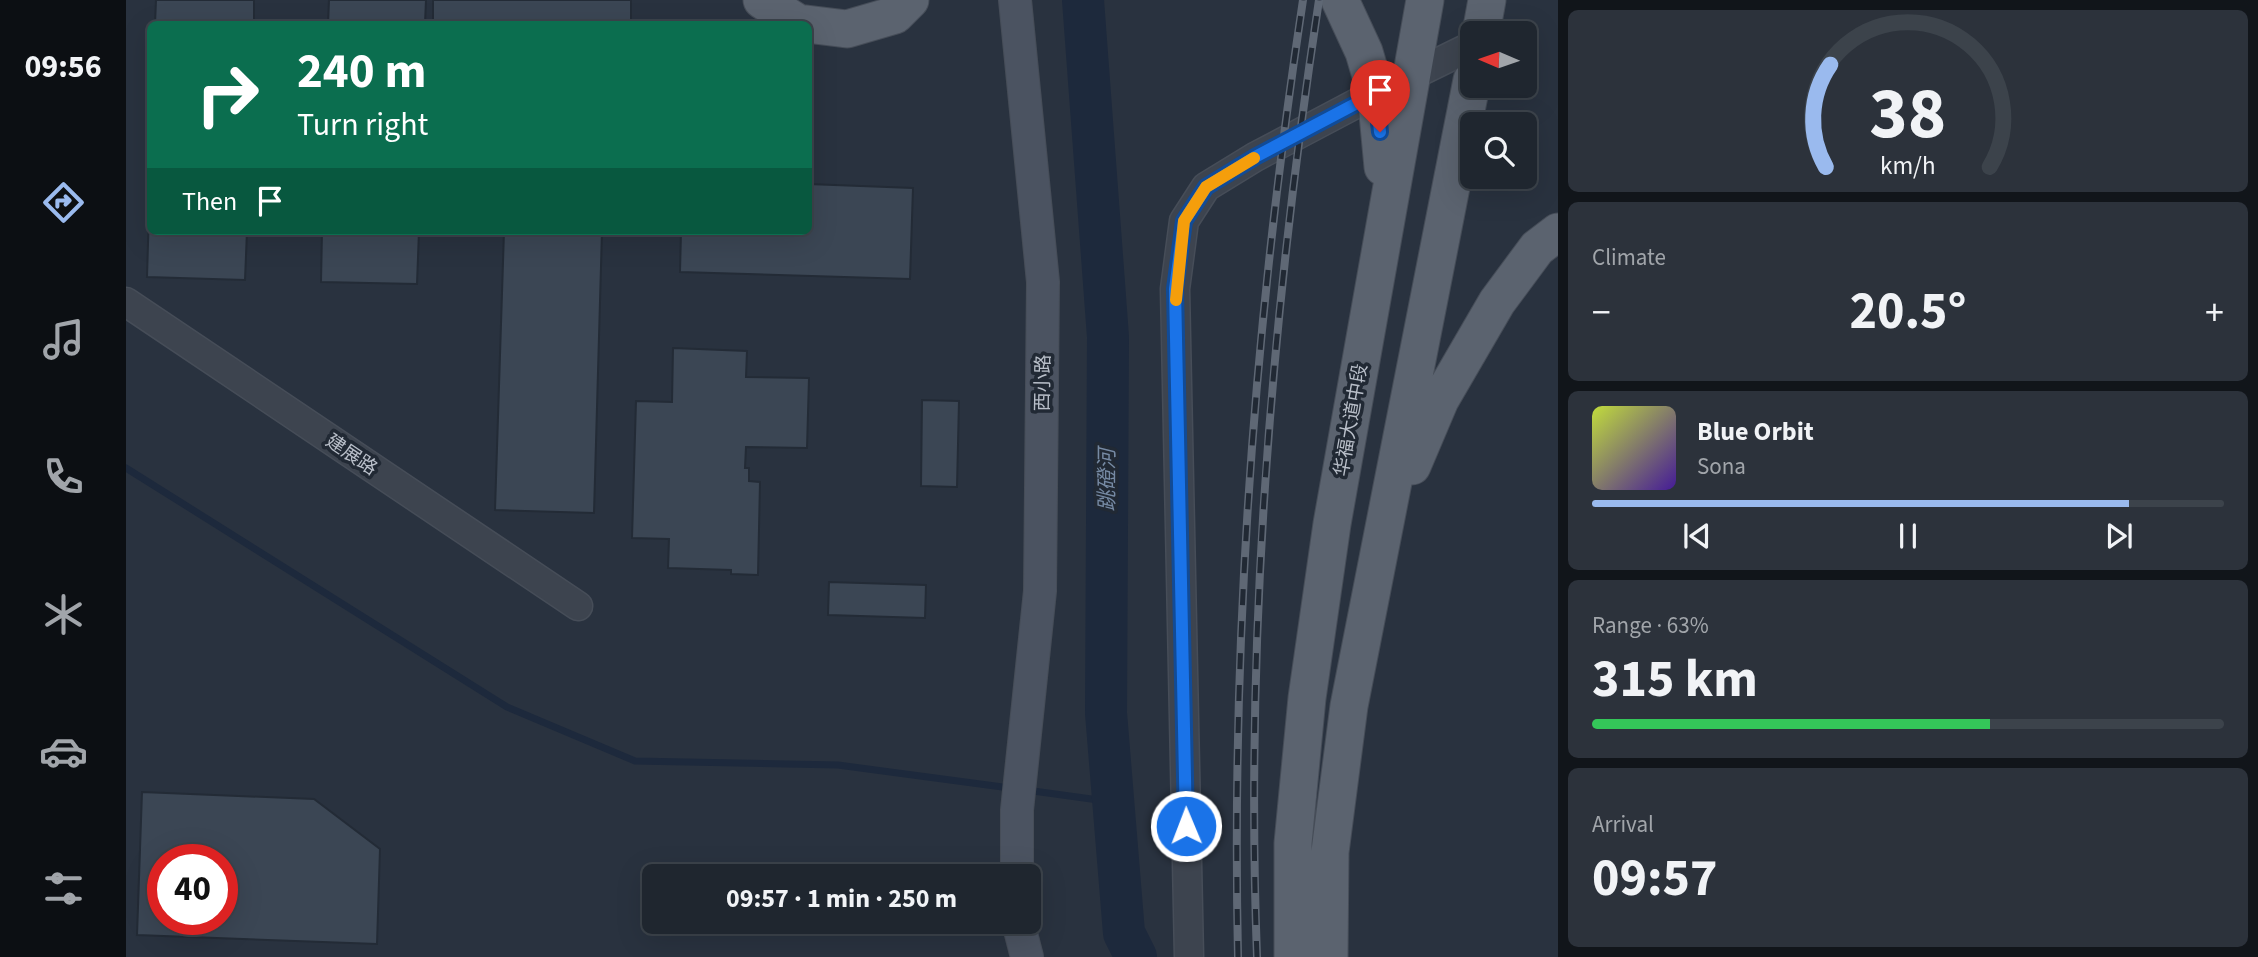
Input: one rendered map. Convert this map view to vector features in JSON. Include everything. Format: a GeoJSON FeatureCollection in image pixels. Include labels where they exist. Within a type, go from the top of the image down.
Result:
{"type":"FeatureCollection","features":[{"type":"Feature","properties":{"kind":"main road"},"geometry":{"type":"LineString","coordinates":[[762,0],[795,21]]}},
{"type":"Feature","properties":{"kind":"main road"},"geometry":{"type":"LineString","coordinates":[[812,25],[847,29],[895,15],[910,0]]}},
{"type":"Feature","properties":{"kind":"main road","name":"西小路"},"geometry":{"type":"LineString","coordinates":[[1015,0],[1043,282],[1040,591],[1017,810],[1017,864]]}},
{"type":"Feature","properties":{"kind":"main road"},"geometry":{"type":"LineString","coordinates":[[1340,0],[1364,52],[1376,93],[1382,152],[1384,232]]}},
{"type":"Feature","properties":{"kind":"main road","name":"华福大道中段"},"geometry":{"type":"LineString","coordinates":[[1293,957],[1293,843],[1307,698],[1332,524],[1425,0]]}},
{"type":"Feature","properties":{"kind":"main road"},"geometry":{"type":"LineString","coordinates":[[1483,21],[1487,0]]}},
{"type":"Feature","properties":{"kind":"main road"},"geometry":{"type":"LineString","coordinates":[[1329,957],[1330,852],[1349,706],[1468,98]]}},
{"type":"Feature","properties":{"kind":"main road"},"geometry":{"type":"LineString","coordinates":[[1383,534],[1440,400],[1497,302],[1538,248],[1558,232]]}},
{"type":"Feature","properties":{"kind":"main road"},"geometry":{"type":"LineString","coordinates":[[1021,934],[1027,957]]}},
{"type":"Feature","properties":{"kind":"street"},"geometry":{"type":"LineString","coordinates":[[1189,945],[1175,289],[1184,221],[1206,187],[1255,157],[1460,52]]}},
{"type":"Feature","properties":{"kind":"street","name":"建展路"},"geometry":{"type":"LineString","coordinates":[[126,302],[578,606]]}},
{"type":"Feature","properties":{"kind":"building"},"geometry":{"type":"Polygon","coordinates":[[[156,0],[254,0],[254,21],[155,21],[156,0]]]}},
{"type":"Feature","properties":{"kind":"building"},"geometry":{"type":"Polygon","coordinates":[[[329,0],[426,0],[425,21],[328,21],[329,0]]]}},
{"type":"Feature","properties":{"kind":"building"},"geometry":{"type":"Polygon","coordinates":[[[433,0],[631,0],[631,21],[433,21],[433,0]]]}},
{"type":"Feature","properties":{"kind":"building"},"geometry":{"type":"Polygon","coordinates":[[[812,184],[913,188],[910,279],[680,272],[681,235],[812,235],[812,184]]]}},
{"type":"Feature","properties":{"kind":"building"},"geometry":{"type":"Polygon","coordinates":[[[148,235],[247,235],[245,280],[147,277],[148,235]]]}},
{"type":"Feature","properties":{"kind":"building"},"geometry":{"type":"Polygon","coordinates":[[[322,235],[419,235],[417,284],[321,282],[322,235]]]}},
{"type":"Feature","properties":{"kind":"building"},"geometry":{"type":"Polygon","coordinates":[[[504,235],[602,235],[594,513],[495,510],[504,235]]]}},
{"type":"Feature","properties":{"kind":"building"},"geometry":{"type":"Polygon","coordinates":[[[673,348],[747,351],[746,377],[809,378],[807,448],[746,447],[745,468],[749,468],[749,481],[760,482],[758,575],[731,574],[731,570],[668,568],[669,539],[632,538],[636,401],[672,402],[673,348]]]}},
{"type":"Feature","properties":{"kind":"building"},"geometry":{"type":"Polygon","coordinates":[[[922,400],[959,401],[957,487],[921,486],[922,400]]]}},
{"type":"Feature","properties":{"kind":"building"},"geometry":{"type":"Polygon","coordinates":[[[829,582],[926,585],[925,618],[828,615],[829,582]]]}},
{"type":"Feature","properties":{"kind":"building"},"geometry":{"type":"Polygon","coordinates":[[[142,792],[314,799],[380,849],[377,944],[137,935],[142,792]]]}},
{"type":"Feature","properties":{"kind":"waterway","name":"跳磴河"},"geometry":{"type":"LineString","coordinates":[[1083,0],[1108,337],[1106,713],[1124,933],[1136,957]]}},
{"type":"Feature","properties":{"kind":"waterway"},"geometry":{"type":"LineString","coordinates":[[126,468],[507,707],[635,761],[838,765],[1010,788]]}},
{"type":"Feature","properties":{"kind":"waterway"},"geometry":{"type":"LineString","coordinates":[[1026,790],[1113,802]]}},
{"type":"Feature","properties":{"kind":"railway"},"geometry":{"type":"LineString","coordinates":[[1238,957],[1238,717],[1250,477],[1272,238],[1303,0]]}},
{"type":"Feature","properties":{"kind":"railway"},"geometry":{"type":"LineString","coordinates":[[1257,957],[1255,717],[1266,477],[1287,238],[1319,0]]}},
{"type":"Feature","properties":{"kind":"slow traffic"},"geometry":{"type":"LineString","coordinates":[[1176,300],[1175,289],[1184,221],[1206,187],[1254,158]]}},
{"type":"Feature","properties":{"kind":"route"},"geometry":{"type":"LineString","coordinates":[[1186,826],[1175,289],[1184,221],[1206,187],[1255,157],[1376,93],[1380,132]]}}]}
